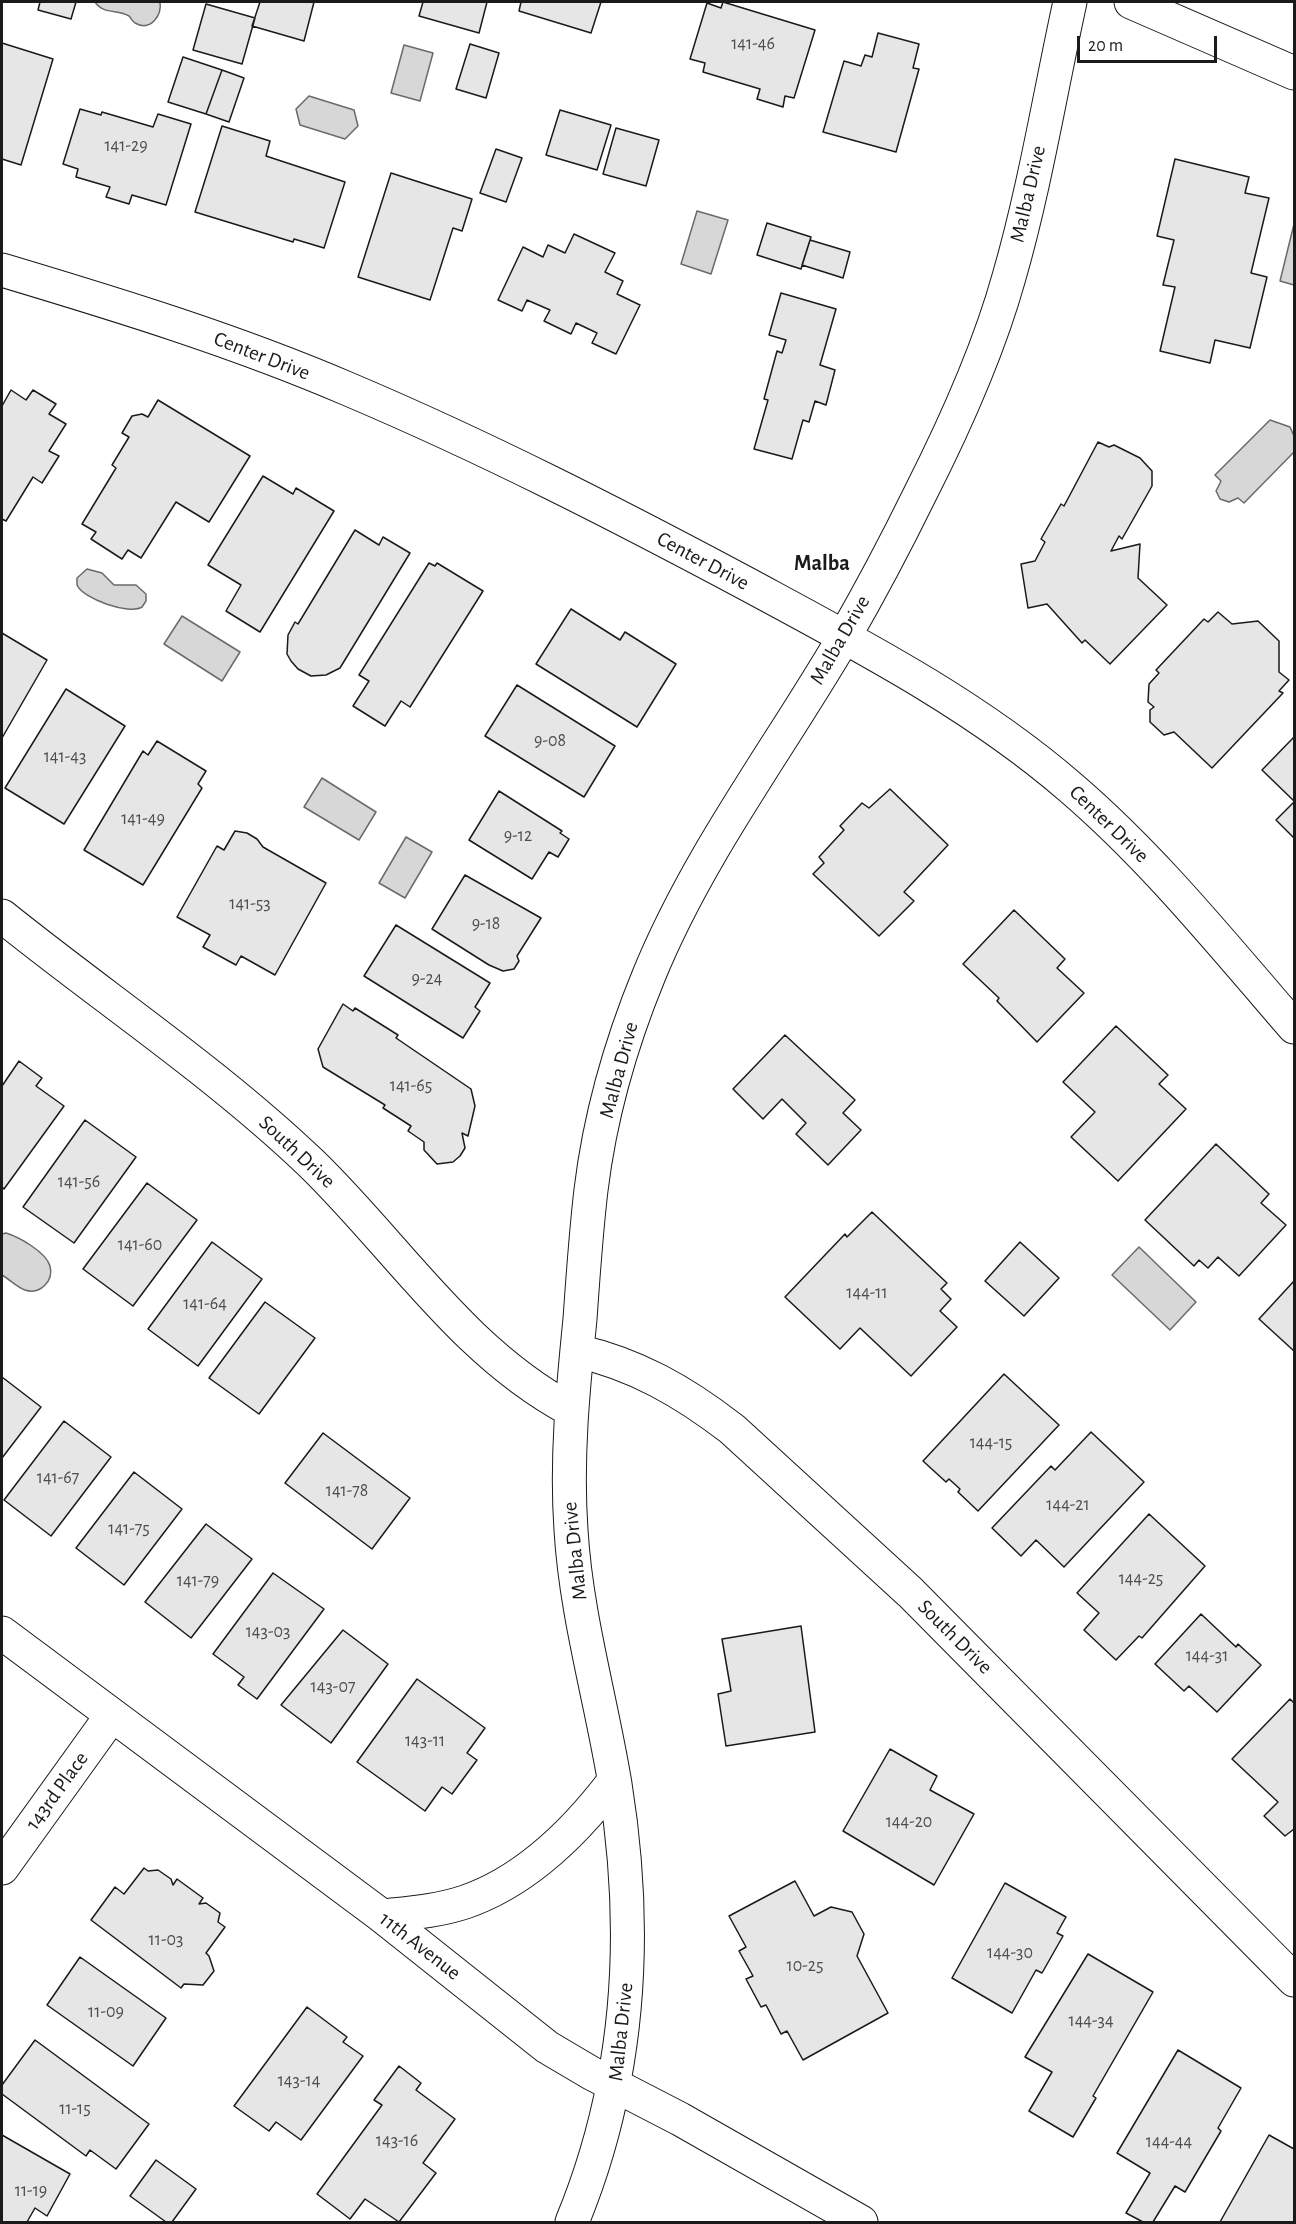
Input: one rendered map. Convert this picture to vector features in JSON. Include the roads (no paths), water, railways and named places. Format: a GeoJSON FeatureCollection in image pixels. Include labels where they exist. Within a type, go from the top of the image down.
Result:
{"type":"FeatureCollection","features":[{"type":"Feature","properties":{"kind":"street","name":"Malba Drive"},"geometry":{"type":"LineString","coordinates":[[572,2223],[616,2086],[626,2007],[628,1950],[625,1862],[614,1781],[583,1616],[571,1534],[569,1451],[591,1188],[619,1057],[651,970],[700,874],[844,638],[922,490],[978,365],[1005,291],[1030,191],[1070,2]]}},
{"type":"Feature","properties":{"kind":"street"},"geometry":{"type":"LineString","coordinates":[[1131,2],[1294,73]]}},
{"type":"Feature","properties":{"kind":"street","name":"Center Drive"},"geometry":{"type":"LineString","coordinates":[[2,270],[168,320],[356,392],[491,452],[660,537],[844,638],[956,703],[1070,787],[1162,877],[1294,1027]]}},
{"type":"Feature","properties":{"kind":"street","name":"South Drive"},"geometry":{"type":"LineString","coordinates":[[2,916],[262,1119],[333,1186],[473,1338],[513,1374],[540,1394],[571,1410]]}},
{"type":"Feature","properties":{"kind":"street","name":"South Drive"},"geometry":{"type":"LineString","coordinates":[[577,1351],[607,1358],[655,1378],[696,1402],[732,1429],[911,1593],[1294,1980]]}},
{"type":"Feature","properties":{"kind":"street","name":"11th Avenue"},"geometry":{"type":"LineString","coordinates":[[2,1633],[382,1916],[547,2047],[680,2119],[861,2223]]}},
{"type":"Feature","properties":{"kind":"street","name":"143rd Place"},"geometry":{"type":"LineString","coordinates":[[2,1868],[112,1715]]}},
{"type":"Feature","properties":{"kind":"street"},"geometry":{"type":"LineString","coordinates":[[382,1916],[440,1909],[466,1902],[504,1883],[551,1850],[593,1809],[614,1781]]}},
{"type":"Feature","properties":{"kind":"district","name":"Malba"},"geometry":{"type":"Point","coordinates":[822,563]}}]}
